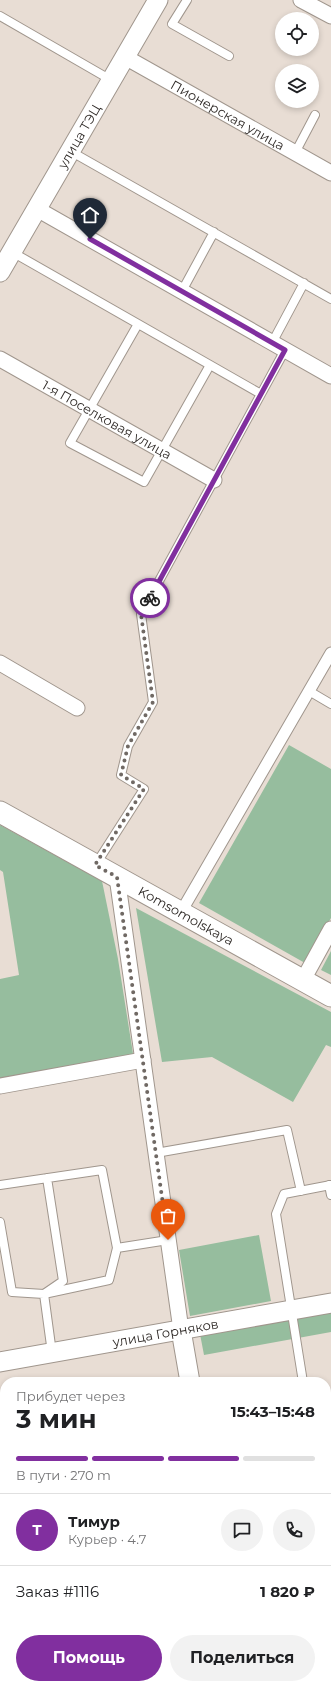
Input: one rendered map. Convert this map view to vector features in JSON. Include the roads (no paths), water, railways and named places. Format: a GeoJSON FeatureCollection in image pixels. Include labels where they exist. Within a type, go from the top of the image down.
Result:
{"type":"FeatureCollection","features":[{"type":"Feature","properties":{"kind":"main road","name":"Komsomolskaya"},"geometry":{"type":"LineString","coordinates":[[0,812],[331,996]]}},
{"type":"Feature","properties":{"kind":"street","name":"улица ТЭЦ"},"geometry":{"type":"LineString","coordinates":[[0,272],[158,0]]}},
{"type":"Feature","properties":{"kind":"street"},"geometry":{"type":"LineString","coordinates":[[301,0],[331,16]]}},
{"type":"Feature","properties":{"kind":"street","name":"Пионерская улица"},"geometry":{"type":"LineString","coordinates":[[125,57],[331,173]]}},
{"type":"Feature","properties":{"kind":"street"},"geometry":{"type":"LineString","coordinates":[[37,208],[331,376]]}},
{"type":"Feature","properties":{"kind":"street","name":"1-я Поселковая улица"},"geometry":{"type":"LineString","coordinates":[[0,359],[214,480]]}},
{"type":"Feature","properties":{"kind":"street"},"geometry":{"type":"LineString","coordinates":[[180,912],[331,653]]}},
{"type":"Feature","properties":{"kind":"street"},"geometry":{"type":"LineString","coordinates":[[0,663],[77,708]]}},
{"type":"Feature","properties":{"kind":"street"},"geometry":{"type":"LineString","coordinates":[[117,877],[168,1240],[189,1377]]}},
{"type":"Feature","properties":{"kind":"street"},"geometry":{"type":"LineString","coordinates":[[303,980],[331,929]]}},
{"type":"Feature","properties":{"kind":"street"},"geometry":{"type":"LineString","coordinates":[[0,1086],[143,1060]]}},
{"type":"Feature","properties":{"kind":"street","name":"улица Горняков"},"geometry":{"type":"LineString","coordinates":[[0,1362],[331,1303]]}},
{"type":"Feature","properties":{"kind":"lane"},"geometry":{"type":"LineString","coordinates":[[187,0],[172,24],[229,56]]}},
{"type":"Feature","properties":{"kind":"lane"},"geometry":{"type":"LineString","coordinates":[[0,16],[111,80]]}},
{"type":"Feature","properties":{"kind":"lane"},"geometry":{"type":"LineString","coordinates":[[295,153],[315,115]]}},
{"type":"Feature","properties":{"kind":"lane"},"geometry":{"type":"LineString","coordinates":[[70,151],[331,299]]}},
{"type":"Feature","properties":{"kind":"lane"},"geometry":{"type":"LineString","coordinates":[[182,291],[214,232]]}},
{"type":"Feature","properties":{"kind":"lane"},"geometry":{"type":"LineString","coordinates":[[12,252],[261,394]]}},
{"type":"Feature","properties":{"kind":"lane"},"geometry":{"type":"LineString","coordinates":[[95,865],[144,789],[121,775],[128,746],[153,702],[141,614],[261,394],[304,283]]}},
{"type":"Feature","properties":{"kind":"lane"},"geometry":{"type":"LineString","coordinates":[[138,324],[70,443],[144,482],[210,364]]}},
{"type":"Feature","properties":{"kind":"lane"},"geometry":{"type":"LineString","coordinates":[[309,691],[331,704]]}},
{"type":"Feature","properties":{"kind":"lane"},"geometry":{"type":"LineString","coordinates":[[156,1153],[287,1130],[301,1191]]}},
{"type":"Feature","properties":{"kind":"lane"},"geometry":{"type":"LineString","coordinates":[[0,1185],[102,1170],[117,1248],[109,1280],[44,1294],[12,1292],[0,1222]]}},
{"type":"Feature","properties":{"kind":"lane"},"geometry":{"type":"LineString","coordinates":[[44,1294],[63,1281],[47,1178]]}},
{"type":"Feature","properties":{"kind":"lane"},"geometry":{"type":"LineString","coordinates":[[302,1377],[276,1214],[284,1194],[330,1185],[331,1195]]}},
{"type":"Feature","properties":{"kind":"lane"},"geometry":{"type":"LineString","coordinates":[[117,1248],[168,1240]]}},
{"type":"Feature","properties":{"kind":"lane"},"geometry":{"type":"LineString","coordinates":[[44,1294],[52,1353]]}}]}
